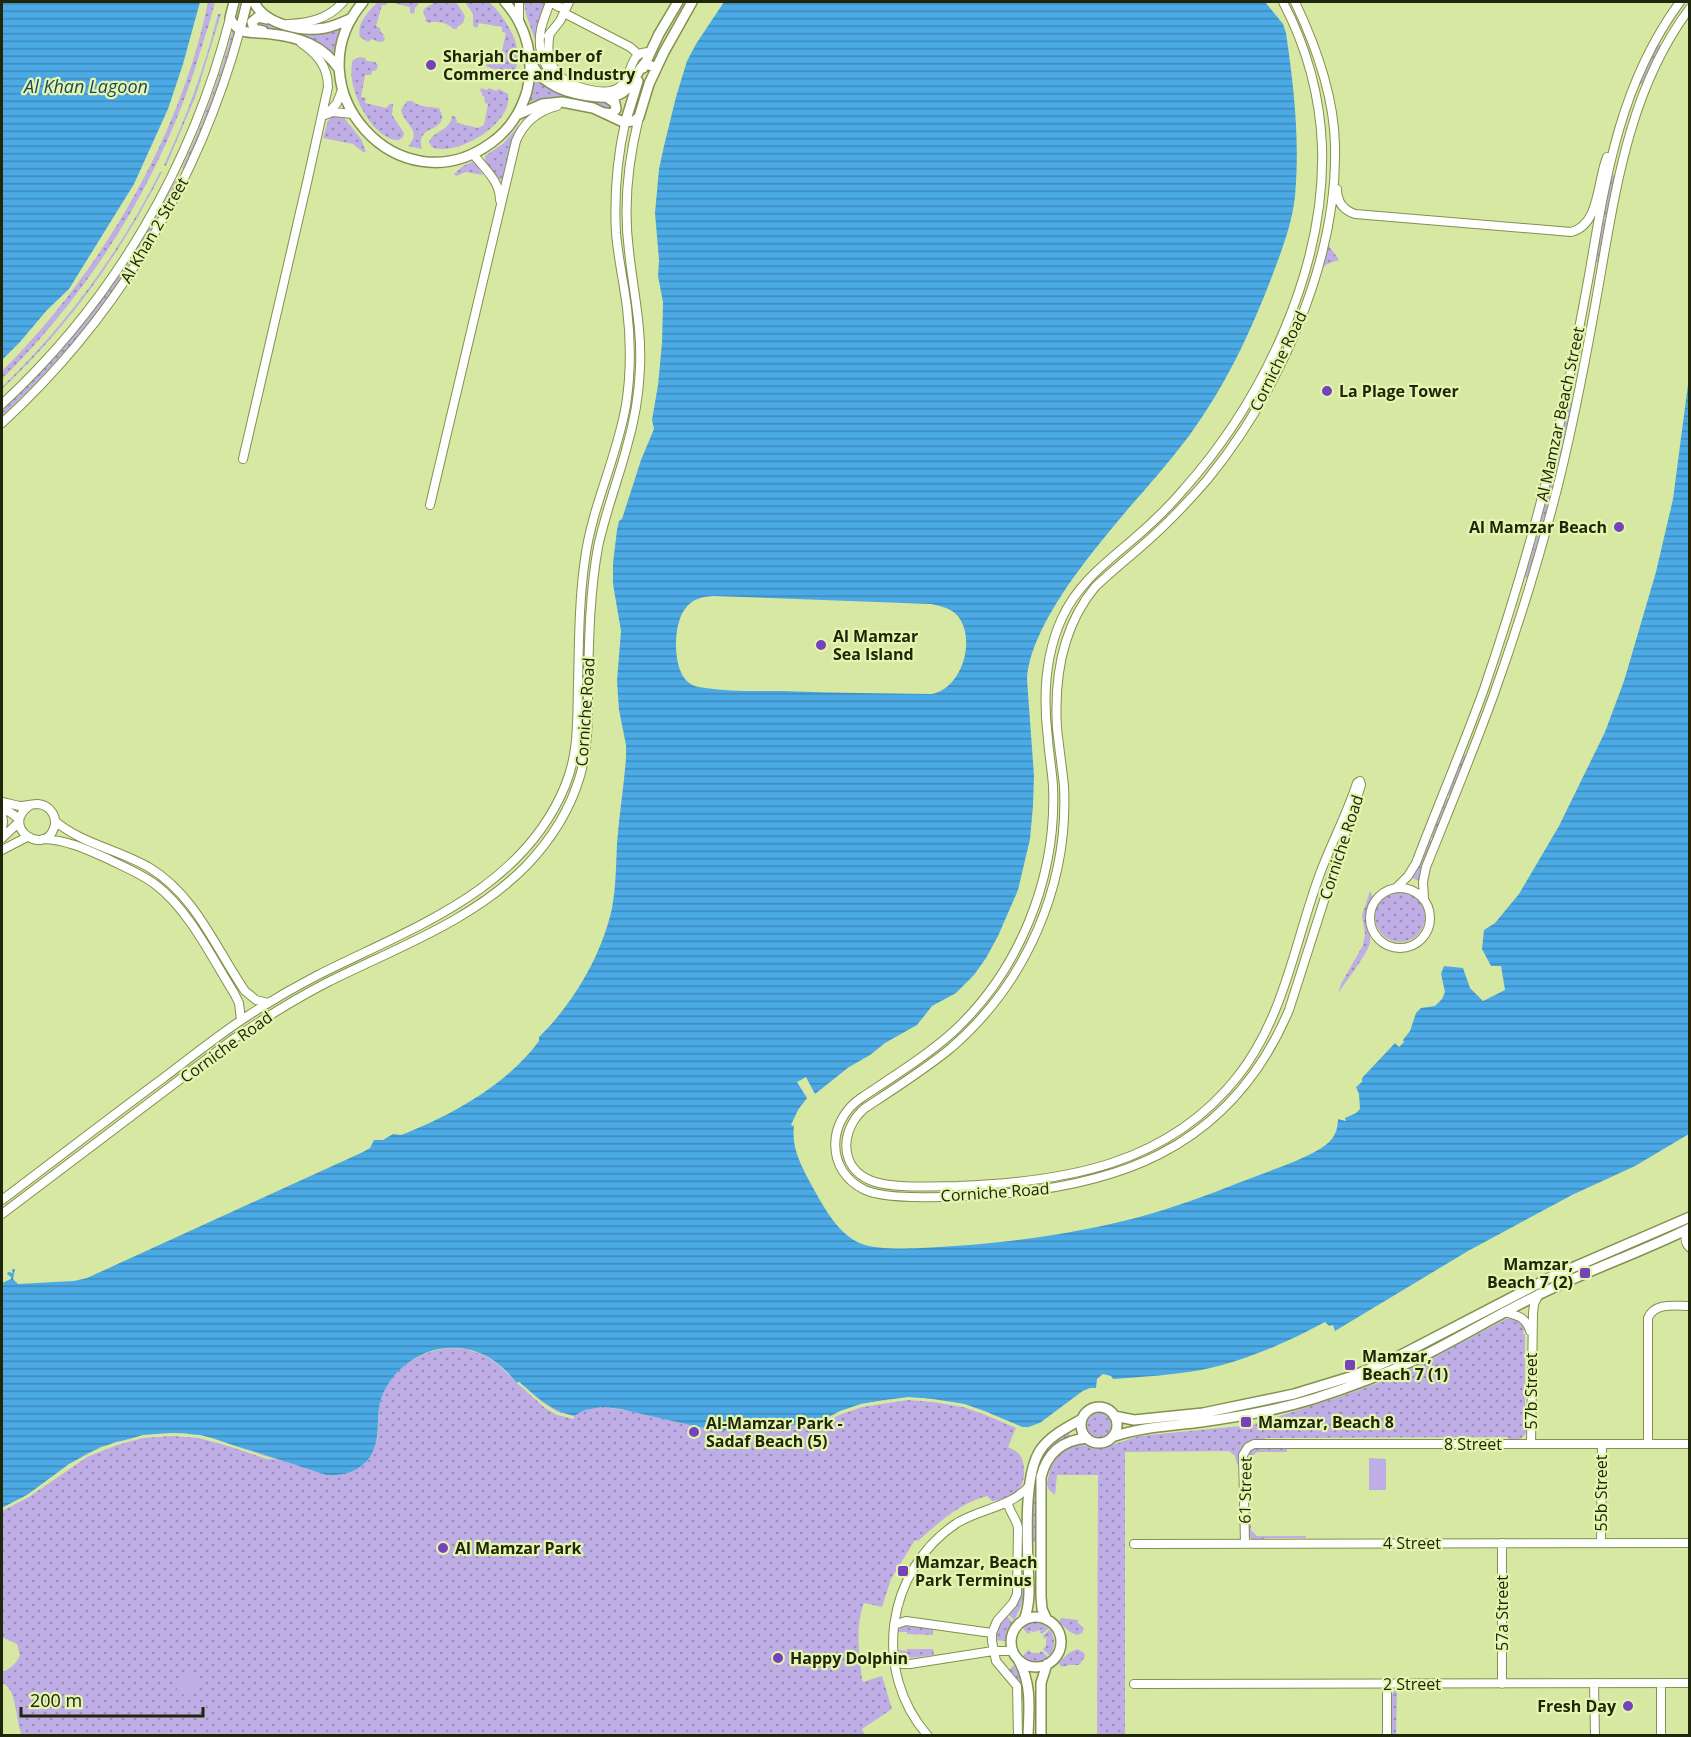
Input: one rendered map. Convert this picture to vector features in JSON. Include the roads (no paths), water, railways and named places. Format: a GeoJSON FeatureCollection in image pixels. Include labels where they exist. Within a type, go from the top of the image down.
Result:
{"type":"FeatureCollection","features":[{"type":"Feature","properties":{"kind":"main road","name":"Al Khan 2 Street"},"geometry":{"type":"LineString","coordinates":[[230,18],[234,2]]}},
{"type":"Feature","properties":{"kind":"main road","name":"Al Khan 2 Street"},"geometry":{"type":"LineString","coordinates":[[240,30],[247,2]]}},
{"type":"Feature","properties":{"kind":"main road"},"geometry":{"type":"LineString","coordinates":[[254,2],[260,11],[272,19],[303,28],[316,29],[334,26],[352,18]]}},
{"type":"Feature","properties":{"kind":"main road"},"geometry":{"type":"LineString","coordinates":[[363,2],[352,18],[343,39],[339,69],[342,90],[353,114],[364,130],[378,142],[403,156],[440,161],[473,154],[487,146],[517,115],[527,88],[530,60],[527,41],[519,21],[505,2]]}},
{"type":"Feature","properties":{"kind":"main road","name":"Corniche Road"},"geometry":{"type":"LineString","coordinates":[[625,123],[645,63],[678,2]]}},
{"type":"Feature","properties":{"kind":"main road","name":"Corniche Road"},"geometry":{"type":"LineString","coordinates":[[639,117],[656,68],[692,2]]}},
{"type":"Feature","properties":{"kind":"main road"},"geometry":{"type":"LineString","coordinates":[[272,19],[258,17],[252,24],[255,30],[308,42],[331,58],[339,69]]}},
{"type":"Feature","properties":{"kind":"main road"},"geometry":{"type":"LineString","coordinates":[[230,18],[240,30],[271,34]]}},
{"type":"Feature","properties":{"kind":"main road"},"geometry":{"type":"LineString","coordinates":[[530,60],[543,79],[558,88],[600,98],[608,98],[626,91],[645,63],[656,68]]}},
{"type":"Feature","properties":{"kind":"main road"},"geometry":{"type":"LineString","coordinates":[[604,113],[612,114],[616,109],[615,103],[608,98]]}},
{"type":"Feature","properties":{"kind":"main road"},"geometry":{"type":"LineString","coordinates":[[517,115],[542,104],[569,102],[593,108],[625,123],[639,117]]}},
{"type":"Feature","properties":{"kind":"main road"},"geometry":{"type":"LineString","coordinates":[[1114,1416],[1134,1420],[1203,1413],[1294,1394],[1353,1376],[1414,1349],[1551,1277],[1689,1217]]}},
{"type":"Feature","properties":{"kind":"main road"},"geometry":{"type":"LineString","coordinates":[[1082,1419],[1082,1431],[1087,1438],[1100,1443],[1138,1429],[1268,1411],[1322,1396],[1396,1368],[1539,1294],[1689,1228]]}},
{"type":"Feature","properties":{"kind":"main road"},"geometry":{"type":"LineString","coordinates":[[1024,1620],[1029,1597],[1029,1486],[1034,1462],[1041,1449],[1057,1434],[1082,1419],[1090,1409],[1098,1407],[1107,1409],[1114,1416],[1116,1425],[1112,1437]]}},
{"type":"Feature","properties":{"kind":"main road"},"geometry":{"type":"LineString","coordinates":[[1019,1661],[1035,1667],[1047,1664],[1056,1656],[1060,1645],[1056,1628],[1047,1620],[1042,1609],[1041,1477],[1047,1461],[1057,1449],[1072,1440],[1087,1438]]}},
{"type":"Feature","properties":{"kind":"main road"},"geometry":{"type":"LineString","coordinates":[[1028,1736],[1027,1676],[1012,1651],[1012,1635],[1017,1625],[1024,1620],[1036,1617],[1047,1620]]}},
{"type":"Feature","properties":{"kind":"main road"},"geometry":{"type":"LineString","coordinates":[[1041,1736],[1041,1683],[1047,1664]]}},
{"type":"Feature","properties":{"kind":"street"},"geometry":{"type":"LineString","coordinates":[[284,24],[305,23],[321,19],[343,2]]}},
{"type":"Feature","properties":{"kind":"street"},"geometry":{"type":"LineString","coordinates":[[519,2],[519,21]]}},
{"type":"Feature","properties":{"kind":"street"},"geometry":{"type":"LineString","coordinates":[[570,91],[558,83],[549,72],[540,47],[540,30],[550,2],[567,8],[639,54]]}},
{"type":"Feature","properties":{"kind":"street","name":"Corniche Road"},"geometry":{"type":"LineString","coordinates":[[1283,2],[1309,65],[1321,128],[1322,161],[1316,228],[1294,304],[1270,360],[1248,401],[1199,472],[1174,501],[1138,536],[1089,577],[1070,602],[1063,616],[1052,647],[1046,689],[1047,729],[1053,788],[1051,837],[1037,901],[1010,960],[986,996],[957,1028],[916,1061],[853,1104],[841,1117],[835,1134],[836,1152],[842,1169],[853,1183],[869,1191],[886,1195],[936,1197],[985,1195],[1059,1187],[1097,1179],[1134,1167],[1171,1149],[1204,1126],[1234,1098],[1259,1066],[1289,1010],[1361,785],[1360,781],[1357,783],[1321,872],[1278,1005],[1266,1033],[1250,1059],[1226,1090],[1213,1104],[1182,1128],[1149,1149],[1094,1169],[1019,1181],[968,1185],[919,1186],[879,1183],[861,1174],[852,1164],[847,1150],[847,1135],[856,1117],[865,1108],[937,1059],[964,1035],[994,1003],[1019,966],[1041,921],[1060,856],[1064,789],[1057,703],[1063,650],[1072,623],[1082,604],[1095,587],[1156,533],[1207,479],[1230,449],[1266,392],[1294,335],[1314,280],[1329,216],[1334,180],[1335,144],[1331,111],[1320,64],[1295,2]]}},
{"type":"Feature","properties":{"kind":"street","name":"Al Mamzar Beach Street"},"geometry":{"type":"LineString","coordinates":[[1396,888],[1408,876],[1416,863],[1483,691],[1518,583],[1555,447],[1575,352],[1601,201],[1614,146],[1626,105],[1641,68],[1657,37],[1680,2]]}},
{"type":"Feature","properties":{"kind":"street"},"geometry":{"type":"LineString","coordinates":[[540,47],[567,8]]}},
{"type":"Feature","properties":{"kind":"street","name":"Al Mamzar Beach Street"},"geometry":{"type":"LineString","coordinates":[[1424,900],[1423,882],[1426,867],[1494,695],[1527,596],[1550,514],[1566,450],[1610,220],[1632,122],[1652,72],[1689,8]]}},
{"type":"Feature","properties":{"kind":"street","name":"Al Khan 2 Street"},"geometry":{"type":"LineString","coordinates":[[2,404],[44,362],[75,326],[118,268],[148,222],[172,178],[197,120],[213,78],[230,18]]}},
{"type":"Feature","properties":{"kind":"street","name":"Al Khan 2 Street"},"geometry":{"type":"LineString","coordinates":[[2,423],[42,383],[85,334],[119,289],[155,234],[207,130],[240,30]]}},
{"type":"Feature","properties":{"kind":"street"},"geometry":{"type":"LineString","coordinates":[[550,33],[549,55],[558,74],[570,84],[597,92],[611,92],[621,86],[635,58],[639,54],[650,52]]}},
{"type":"Feature","properties":{"kind":"street"},"geometry":{"type":"LineString","coordinates":[[243,459],[325,115],[327,73],[318,56],[295,39]]}},
{"type":"Feature","properties":{"kind":"street"},"geometry":{"type":"LineString","coordinates":[[325,115],[337,103],[342,90]]}},
{"type":"Feature","properties":{"kind":"street"},"geometry":{"type":"LineString","coordinates":[[430,505],[516,141],[521,130],[539,112],[569,102]]}},
{"type":"Feature","properties":{"kind":"street"},"geometry":{"type":"LineString","coordinates":[[325,115],[343,112],[353,114]]}},
{"type":"Feature","properties":{"kind":"street","name":"Corniche Road"},"geometry":{"type":"LineString","coordinates":[[2,1214],[251,1027],[309,992],[415,941],[489,897],[525,867],[548,839],[567,809],[579,778],[586,746],[592,589],[599,544],[607,509],[630,435],[639,385],[640,334],[628,243],[626,203],[629,168],[639,117]]}},
{"type":"Feature","properties":{"kind":"street","name":"Corniche Road"},"geometry":{"type":"LineString","coordinates":[[2,1200],[242,1020],[268,1003],[452,907],[489,883],[520,856],[539,832],[561,796],[572,765],[576,744],[582,588],[588,539],[620,435],[628,388],[630,356],[628,321],[618,251],[615,204],[618,163],[625,123]]}},
{"type":"Feature","properties":{"kind":"street"},"geometry":{"type":"LineString","coordinates":[[1335,144],[1338,162],[1337,197],[1341,206],[1352,213],[1565,232],[1577,231],[1590,219],[1603,168],[1614,146]]}},
{"type":"Feature","properties":{"kind":"street"},"geometry":{"type":"LineString","coordinates":[[473,154],[498,185],[499,213]]}},
{"type":"Feature","properties":{"kind":"street"},"geometry":{"type":"LineString","coordinates":[[580,633],[591,634]]}},
{"type":"Feature","properties":{"kind":"street"},"geometry":{"type":"LineString","coordinates":[[2,802],[29,806],[37,804],[53,813],[55,821],[52,832],[42,839]]}},
{"type":"Feature","properties":{"kind":"street"},"geometry":{"type":"LineString","coordinates":[[29,806],[21,813],[19,820],[20,829],[27,837],[35,840],[70,843],[88,849],[141,875],[164,891],[187,918],[237,998],[242,1020]]}},
{"type":"Feature","properties":{"kind":"street"},"geometry":{"type":"LineString","coordinates":[[2,808],[19,820]]}},
{"type":"Feature","properties":{"kind":"street"},"geometry":{"type":"LineString","coordinates":[[2,815],[2,830]]}},
{"type":"Feature","properties":{"kind":"street"},"geometry":{"type":"LineString","coordinates":[[2,838],[19,820]]}},
{"type":"Feature","properties":{"kind":"street"},"geometry":{"type":"LineString","coordinates":[[55,821],[74,834],[140,862],[166,879],[195,911],[245,991],[255,1000],[268,1003]]}},
{"type":"Feature","properties":{"kind":"street"},"geometry":{"type":"LineString","coordinates":[[2,850],[27,837]]}},
{"type":"Feature","properties":{"kind":"street"},"geometry":{"type":"LineString","coordinates":[[1321,872],[1329,870],[1332,875]]}},
{"type":"Feature","properties":{"kind":"street"},"geometry":{"type":"LineString","coordinates":[[1396,888],[1412,890],[1424,900],[1430,916],[1429,924],[1426,933],[1414,945],[1390,946],[1375,934],[1370,920],[1371,910],[1380,895],[1396,888]]}},
{"type":"Feature","properties":{"kind":"street"},"geometry":{"type":"LineString","coordinates":[[452,907],[457,917]]}},
{"type":"Feature","properties":{"kind":"street"},"geometry":{"type":"LineString","coordinates":[[1010,960],[1019,966]]}},
{"type":"Feature","properties":{"kind":"street"},"geometry":{"type":"LineString","coordinates":[[957,1028],[964,1035]]}},
{"type":"Feature","properties":{"kind":"street"},"geometry":{"type":"LineString","coordinates":[[1689,1228],[1685,1241],[1689,1248]]}},
{"type":"Feature","properties":{"kind":"street","name":"57b Street"},"geometry":{"type":"LineString","coordinates":[[1531,1444],[1531,1338],[1533,1308],[1539,1294]]}},
{"type":"Feature","properties":{"kind":"street"},"geometry":{"type":"LineString","coordinates":[[1648,1444],[1648,1318],[1654,1309],[1659,1307],[1689,1306]]}},
{"type":"Feature","properties":{"kind":"street","name":"57b Street"},"geometry":{"type":"LineString","coordinates":[[1504,1312],[1522,1318],[1529,1326],[1531,1338]]}},
{"type":"Feature","properties":{"kind":"street","name":"8 Street"},"geometry":{"type":"LineString","coordinates":[[1257,1444],[1689,1444]]}},
{"type":"Feature","properties":{"kind":"street","name":"61 Street"},"geometry":{"type":"LineString","coordinates":[[1245,1543],[1243,1455],[1248,1447],[1257,1444]]}},
{"type":"Feature","properties":{"kind":"street","name":"55b Street"},"geometry":{"type":"LineString","coordinates":[[1601,1543],[1602,1444]]}},
{"type":"Feature","properties":{"kind":"street"},"geometry":{"type":"LineString","coordinates":[[928,1736],[915,1719],[905,1700],[894,1658],[894,1624],[904,1587],[918,1561],[946,1531],[958,1522],[986,1509],[1008,1503],[1020,1496],[1029,1486]]}},
{"type":"Feature","properties":{"kind":"street"},"geometry":{"type":"LineString","coordinates":[[1008,1503],[1018,1528],[1017,1593],[1013,1603],[997,1621],[992,1633],[993,1651],[998,1665],[1017,1686],[1018,1736]]}},
{"type":"Feature","properties":{"kind":"street","name":"57a Street"},"geometry":{"type":"LineString","coordinates":[[1502,1543],[1502,1684]]}},
{"type":"Feature","properties":{"kind":"street","name":"4 Street"},"geometry":{"type":"LineString","coordinates":[[1134,1544],[1689,1543]]}},
{"type":"Feature","properties":{"kind":"street"},"geometry":{"type":"LineString","coordinates":[[894,1624],[906,1620],[992,1633]]}},
{"type":"Feature","properties":{"kind":"street"},"geometry":{"type":"LineString","coordinates":[[894,1658],[902,1664],[910,1664],[993,1651],[1012,1651]]}},
{"type":"Feature","properties":{"kind":"street"},"geometry":{"type":"LineString","coordinates":[[1594,1683],[1594,1736]]}},
{"type":"Feature","properties":{"kind":"street"},"geometry":{"type":"LineString","coordinates":[[1661,1683],[1661,1736]]}},
{"type":"Feature","properties":{"kind":"street","name":"2 Street"},"geometry":{"type":"LineString","coordinates":[[1134,1684],[1689,1683]]}},
{"type":"Feature","properties":{"kind":"street"},"geometry":{"type":"LineString","coordinates":[[1387,1684],[1388,1736]]}},
{"type":"Feature","properties":{"kind":"water","name":"Al Khan Lagoon"},"geometry":{"type":"Polygon","coordinates":[[[2,2],[200,2],[168,109],[134,184],[69,289],[2,360],[2,2]]]}},
{"type":"Feature","properties":{"kind":"water"},"geometry":{"type":"Polygon","coordinates":[[[724,2],[1265,2],[1283,24],[1291,74],[1297,155],[1294,207],[1282,249],[1254,321],[1225,379],[1202,417],[1174,455],[1082,566],[1051,612],[1031,657],[1027,679],[1034,776],[1030,839],[1018,890],[998,936],[974,975],[956,993],[932,1006],[917,1025],[849,1067],[815,1094],[806,1077],[797,1082],[807,1098],[791,1125],[794,1126],[796,1150],[812,1186],[839,1227],[853,1240],[879,1248],[966,1245],[1019,1240],[1098,1227],[1150,1214],[1192,1200],[1299,1160],[1331,1140],[1338,1119],[1346,1121],[1345,1118],[1360,1109],[1356,1087],[1362,1082],[1362,1078],[1395,1043],[1399,1047],[1404,1042],[1416,1013],[1421,1008],[1435,1006],[1442,999],[1445,992],[1441,974],[1444,966],[1463,968],[1470,988],[1483,1001],[1505,990],[1501,966],[1491,966],[1482,949],[1484,930],[1495,923],[1519,894],[1559,826],[1605,732],[1624,681],[1656,572],[1673,499],[1689,377],[1689,1134],[1635,1166],[1572,1195],[1468,1251],[1335,1331],[1333,1325],[1329,1326],[1325,1322],[1265,1350],[1233,1362],[1201,1370],[1113,1379],[1103,1374],[1097,1379],[1096,1388],[1083,1391],[1040,1423],[1029,1427],[1022,1427],[964,1404],[921,1398],[891,1399],[861,1404],[815,1423],[754,1430],[729,1431],[699,1427],[603,1407],[585,1410],[574,1416],[545,1403],[519,1382],[517,1383],[501,1366],[487,1356],[467,1349],[451,1348],[422,1355],[409,1362],[397,1373],[381,1399],[374,1450],[366,1462],[350,1472],[326,1475],[253,1451],[185,1433],[155,1434],[116,1442],[86,1454],[27,1495],[2,1508],[2,1283],[11,1279],[8,1272],[13,1273],[12,1269],[15,1269],[13,1279],[18,1284],[74,1281],[87,1278],[363,1152],[370,1148],[374,1140],[383,1140],[393,1134],[401,1135],[458,1109],[494,1085],[526,1057],[539,1041],[539,1037],[563,1010],[593,961],[612,908],[626,758],[617,681],[621,631],[613,584],[613,563],[619,521],[622,519],[641,460],[654,429],[652,420],[662,343],[663,302],[658,276],[655,213],[659,169],[676,97],[687,61],[724,2]],[[713,596],[701,598],[688,606],[678,625],[676,646],[679,667],[683,676],[690,683],[698,687],[715,689],[931,694],[951,683],[958,673],[966,648],[966,636],[963,624],[956,614],[931,604],[713,596]]]}},
{"type":"Feature","properties":{"kind":"place","name":"Sharjah Chamber of Commerce and Industry"},"geometry":{"type":"Point","coordinates":[431,65]}},
{"type":"Feature","properties":{"kind":"place","name":"La Plage Tower"},"geometry":{"type":"Point","coordinates":[1327,391]}},
{"type":"Feature","properties":{"kind":"place","name":"Al Mamzar Beach"},"geometry":{"type":"Point","coordinates":[1619,527]}},
{"type":"Feature","properties":{"kind":"place","name":"Al Mamzar Sea Island"},"geometry":{"type":"Point","coordinates":[821,645]}},
{"type":"Feature","properties":{"kind":"place","name":"Mamzar, Beach 7 (2)"},"geometry":{"type":"Point","coordinates":[1585,1273]}},
{"type":"Feature","properties":{"kind":"place","name":"Mamzar, Beach 7 (1)"},"geometry":{"type":"Point","coordinates":[1350,1365]}},
{"type":"Feature","properties":{"kind":"place","name":"Mamzar, Beach 8"},"geometry":{"type":"Point","coordinates":[1246,1422]}},
{"type":"Feature","properties":{"kind":"place","name":"Al-Mamzar Park - Sadaf Beach (5)"},"geometry":{"type":"Point","coordinates":[694,1432]}},
{"type":"Feature","properties":{"kind":"place","name":"Al Mamzar Park"},"geometry":{"type":"Point","coordinates":[443,1548]}},
{"type":"Feature","properties":{"kind":"place","name":"Mamzar, Beach Park Terminus"},"geometry":{"type":"Point","coordinates":[903,1571]}},
{"type":"Feature","properties":{"kind":"place","name":"Happy Dolphin"},"geometry":{"type":"Point","coordinates":[778,1658]}},
{"type":"Feature","properties":{"kind":"place","name":"Fresh Day"},"geometry":{"type":"Point","coordinates":[1628,1706]}}]}
